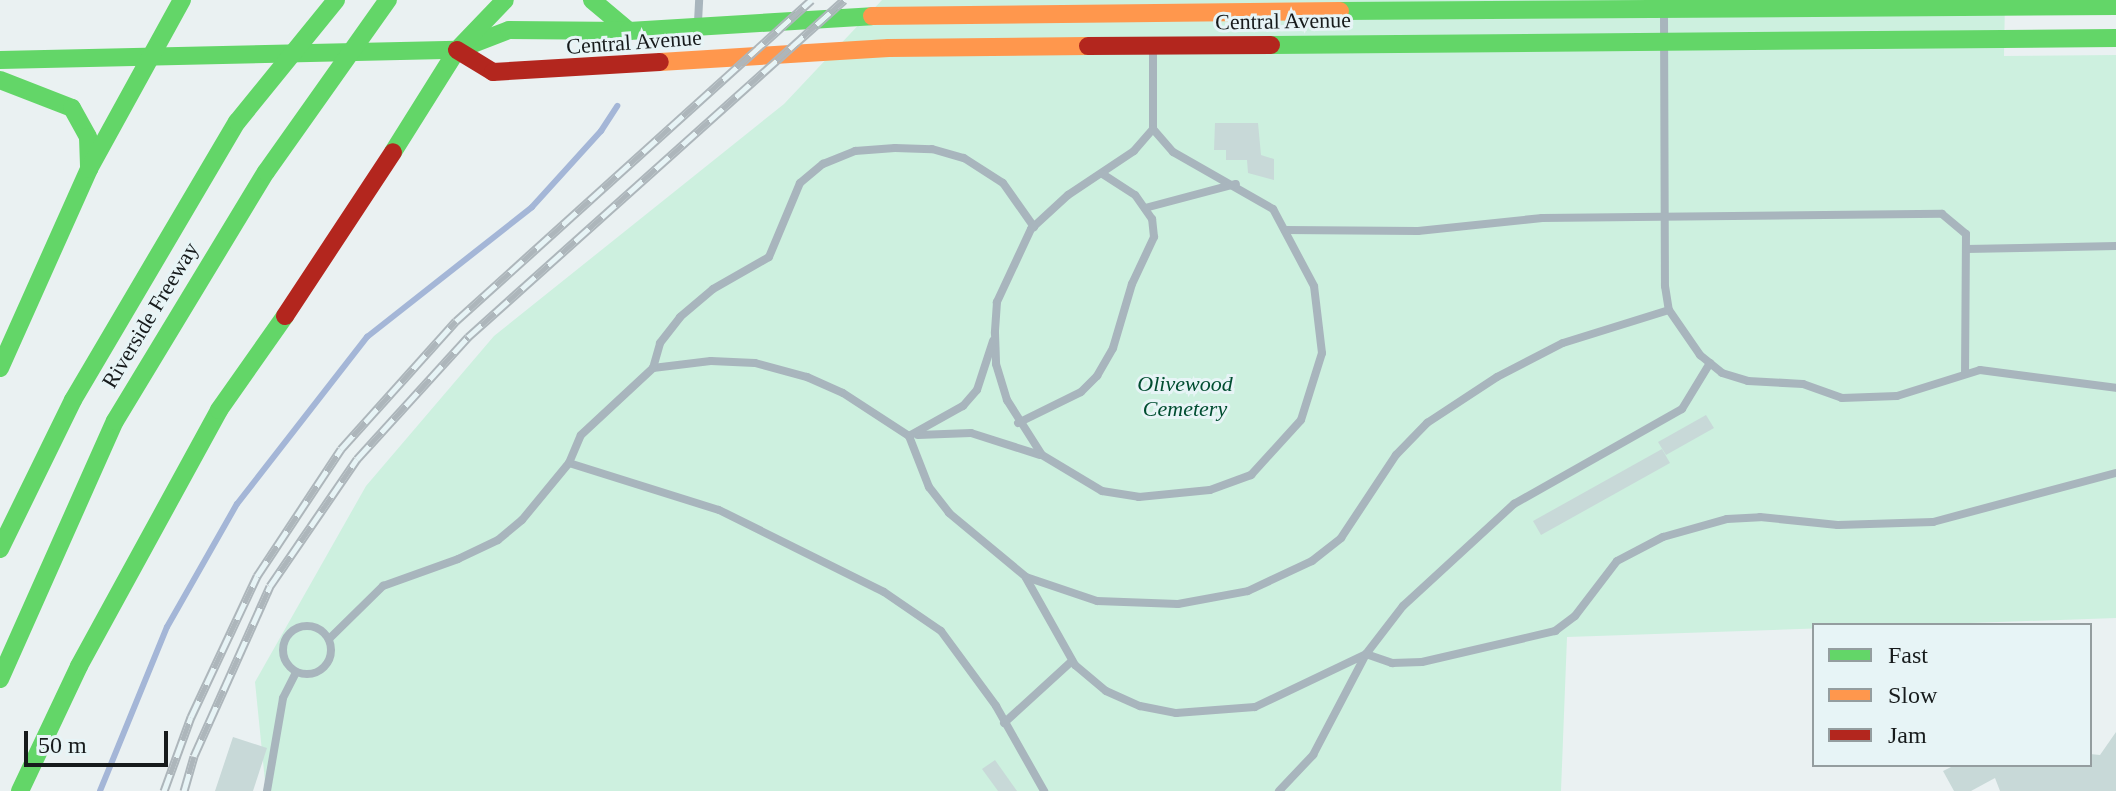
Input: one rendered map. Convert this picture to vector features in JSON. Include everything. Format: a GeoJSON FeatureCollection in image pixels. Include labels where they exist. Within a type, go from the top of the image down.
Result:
{"type":"FeatureCollection","features":[{"type":"Feature","properties":{"kind":"main road"},"geometry":{"type":"LineString","coordinates":[[0,368],[89,169],[153,58],[182,0]]}},
{"type":"Feature","properties":{"kind":"main road","name":"Riverside Freeway"},"geometry":{"type":"LineString","coordinates":[[0,549],[73,400],[237,122],[336,0]]}},
{"type":"Feature","properties":{"kind":"main road","name":"Riverside Freeway"},"geometry":{"type":"LineString","coordinates":[[0,679],[115,421],[266,172],[388,0]]}},
{"type":"Feature","properties":{"kind":"main road"},"geometry":{"type":"LineString","coordinates":[[20,791],[79,666],[219,410],[326,257],[457,50],[505,0]]}},
{"type":"Feature","properties":{"kind":"main road"},"geometry":{"type":"LineString","coordinates":[[592,0],[629,31]]}},
{"type":"Feature","properties":{"kind":"main road","name":"Central Avenue"},"geometry":{"type":"LineString","coordinates":[[0,60],[457,50],[509,30],[629,31],[1102,6],[1664,13],[2116,6]]}},
{"type":"Feature","properties":{"kind":"main road","name":"Central Avenue"},"geometry":{"type":"LineString","coordinates":[[457,50],[493,72],[506,72],[889,48],[2116,38]]}},
{"type":"Feature","properties":{"kind":"main road"},"geometry":{"type":"LineString","coordinates":[[0,80],[72,108],[88,137],[89,169]]}},
{"type":"Feature","properties":{"kind":"lane"},"geometry":{"type":"LineString","coordinates":[[697,27],[699,0]]}},
{"type":"Feature","properties":{"kind":"lane"},"geometry":{"type":"LineString","coordinates":[[1664,13],[1662,217],[1669,310],[1710,363],[1722,373],[1748,381],[1803,384],[1842,398],[1897,396],[1965,372],[2116,388]]}},
{"type":"Feature","properties":{"kind":"lane"},"geometry":{"type":"LineString","coordinates":[[909,436],[971,433],[1042,455],[1102,491],[1139,497],[1210,490],[1251,475],[1301,420],[1322,353],[1314,286],[1273,209],[1237,184],[1173,152],[1153,129],[1153,47]]}},
{"type":"Feature","properties":{"kind":"lane"},"geometry":{"type":"LineString","coordinates":[[1042,455],[1018,423],[996,364],[997,302],[1034,227],[1068,195],[1103,174],[1153,129]]}},
{"type":"Feature","properties":{"kind":"lane"},"geometry":{"type":"LineString","coordinates":[[329,639],[383,586],[498,540],[522,520],[569,463],[581,435],[653,368],[660,343],[680,317],[713,289],[769,257],[800,183],[823,164],[855,151],[932,149],[964,158],[1003,183],[1034,227]]}},
{"type":"Feature","properties":{"kind":"lane"},"geometry":{"type":"LineString","coordinates":[[1018,423],[1081,392],[1097,376],[1154,237],[1145,208],[1103,174]]}},
{"type":"Feature","properties":{"kind":"lane"},"geometry":{"type":"LineString","coordinates":[[1145,208],[1237,184]]}},
{"type":"Feature","properties":{"kind":"lane"},"geometry":{"type":"LineString","coordinates":[[1285,230],[1418,231],[1542,218],[1942,214],[1966,234],[1965,372]]}},
{"type":"Feature","properties":{"kind":"lane"},"geometry":{"type":"LineString","coordinates":[[1966,249],[2116,246]]}},
{"type":"Feature","properties":{"kind":"lane"},"geometry":{"type":"LineString","coordinates":[[653,368],[711,361],[755,363],[807,377],[843,393],[909,436],[929,487],[949,513],[1026,577],[1097,601],[1136,605],[1218,598],[1282,578],[1341,538],[1396,455],[1438,416],[1563,343],[1669,310]]}},
{"type":"Feature","properties":{"kind":"lane"},"geometry":{"type":"LineString","coordinates":[[909,436],[963,406],[977,390],[995,333]]}},
{"type":"Feature","properties":{"kind":"lane"},"geometry":{"type":"LineString","coordinates":[[1279,791],[1313,755],[1366,654],[1403,606],[1514,504],[1682,409],[1710,363]]}},
{"type":"Feature","properties":{"kind":"lane"},"geometry":{"type":"LineString","coordinates":[[569,463],[719,510],[884,592],[941,631],[967,661],[1044,791]]}},
{"type":"Feature","properties":{"kind":"lane"},"geometry":{"type":"LineString","coordinates":[[1026,577],[1072,661],[1106,691],[1140,706],[1209,714],[1255,707],[1366,654],[1392,663],[1422,662],[1543,635],[1575,616],[1617,561],[1637,548],[1727,519],[1883,526],[1933,522],[2116,473]]}},
{"type":"Feature","properties":{"kind":"lane"},"geometry":{"type":"LineString","coordinates":[[309,626],[329,639],[331,654],[324,667],[311,674],[296,672],[282,652],[293,630],[309,626]]}},
{"type":"Feature","properties":{"kind":"lane"},"geometry":{"type":"LineString","coordinates":[[1004,723],[1072,661]]}},
{"type":"Feature","properties":{"kind":"lane"},"geometry":{"type":"LineString","coordinates":[[267,791],[280,710],[296,672]]}},
{"type":"Feature","properties":{"kind":"green space","name":"Olivewood Cemetery"},"geometry":{"type":"Polygon","coordinates":[[[882,0],[2005,0],[2004,56],[2116,55],[2116,618],[1972,623],[1812,623],[1812,629],[1567,637],[1561,791],[266,791],[255,682],[366,486],[494,336],[784,104],[882,0]]]}},
{"type":"Feature","properties":{"kind":"building"},"geometry":{"type":"Polygon","coordinates":[[[1215,123],[1258,123],[1261,155],[1274,159],[1274,180],[1248,173],[1247,160],[1226,160],[1226,150],[1214,150],[1215,123]]]}},
{"type":"Feature","properties":{"kind":"building"},"geometry":{"type":"Polygon","coordinates":[[[1706,415],[1714,428],[1666,455],[1658,442],[1706,415]]]}},
{"type":"Feature","properties":{"kind":"building"},"geometry":{"type":"Polygon","coordinates":[[[1662,449],[1670,463],[1541,535],[1533,521],[1662,449]]]}},
{"type":"Feature","properties":{"kind":"building"},"geometry":{"type":"Polygon","coordinates":[[[2116,732],[2116,791],[2000,791],[1995,778],[1971,791],[1954,791],[1943,771],[1951,767],[2092,767],[2092,754],[2100,755],[2116,732]]]}},
{"type":"Feature","properties":{"kind":"building"},"geometry":{"type":"Polygon","coordinates":[[[233,737],[267,748],[253,791],[215,791],[233,737]]]}},
{"type":"Feature","properties":{"kind":"building"},"geometry":{"type":"Polygon","coordinates":[[[995,760],[1017,791],[998,791],[982,769],[995,760]]]}},
{"type":"Feature","properties":{"kind":"waterway"},"geometry":{"type":"LineString","coordinates":[[100,791],[167,627],[237,504],[367,337],[532,207],[601,131],[617,106]]}},
{"type":"Feature","properties":{"kind":"railway"},"geometry":{"type":"LineString","coordinates":[[164,791],[191,717],[257,576],[341,449],[456,321],[811,0]]}},
{"type":"Feature","properties":{"kind":"railway"},"geometry":{"type":"LineString","coordinates":[[184,791],[194,756],[270,586],[357,459],[468,337],[844,0]]}},
{"type":"Feature","properties":{"kind":"traffic: fast"},"geometry":{"type":"LineString","coordinates":[[0,368],[89,169],[182,0]]}},
{"type":"Feature","properties":{"kind":"traffic: fast"},"geometry":{"type":"LineString","coordinates":[[237,122],[336,0]]}},
{"type":"Feature","properties":{"kind":"traffic: fast"},"geometry":{"type":"LineString","coordinates":[[266,172],[388,0]]}},
{"type":"Feature","properties":{"kind":"traffic: fast"},"geometry":{"type":"LineString","coordinates":[[393,152],[457,50],[505,0]]}},
{"type":"Feature","properties":{"kind":"traffic: fast"},"geometry":{"type":"LineString","coordinates":[[592,0],[629,31]]}},
{"type":"Feature","properties":{"kind":"traffic: fast"},"geometry":{"type":"LineString","coordinates":[[1340,11],[2116,6]]}},
{"type":"Feature","properties":{"kind":"traffic: fast"},"geometry":{"type":"LineString","coordinates":[[0,60],[457,50],[509,30],[629,31],[872,16]]}},
{"type":"Feature","properties":{"kind":"traffic: fast"},"geometry":{"type":"LineString","coordinates":[[1271,45],[2116,38]]}},
{"type":"Feature","properties":{"kind":"traffic: fast"},"geometry":{"type":"LineString","coordinates":[[0,80],[72,108],[88,137],[89,169]]}},
{"type":"Feature","properties":{"kind":"traffic: fast"},"geometry":{"type":"LineString","coordinates":[[0,549],[73,400],[237,122]]}},
{"type":"Feature","properties":{"kind":"traffic: fast"},"geometry":{"type":"LineString","coordinates":[[0,679],[115,421],[266,172]]}},
{"type":"Feature","properties":{"kind":"traffic: fast"},"geometry":{"type":"LineString","coordinates":[[20,791],[79,666],[219,410],[285,316]]}},
{"type":"Feature","properties":{"kind":"traffic: slow"},"geometry":{"type":"LineString","coordinates":[[872,16],[1340,11]]}},
{"type":"Feature","properties":{"kind":"traffic: slow"},"geometry":{"type":"LineString","coordinates":[[660,62],[889,48],[1088,46]]}},
{"type":"Feature","properties":{"kind":"traffic: jam"},"geometry":{"type":"LineString","coordinates":[[1088,46],[1271,45]]}},
{"type":"Feature","properties":{"kind":"traffic: jam"},"geometry":{"type":"LineString","coordinates":[[457,50],[493,72],[660,62]]}},
{"type":"Feature","properties":{"kind":"traffic: jam"},"geometry":{"type":"LineString","coordinates":[[285,316],[393,152]]}}]}
